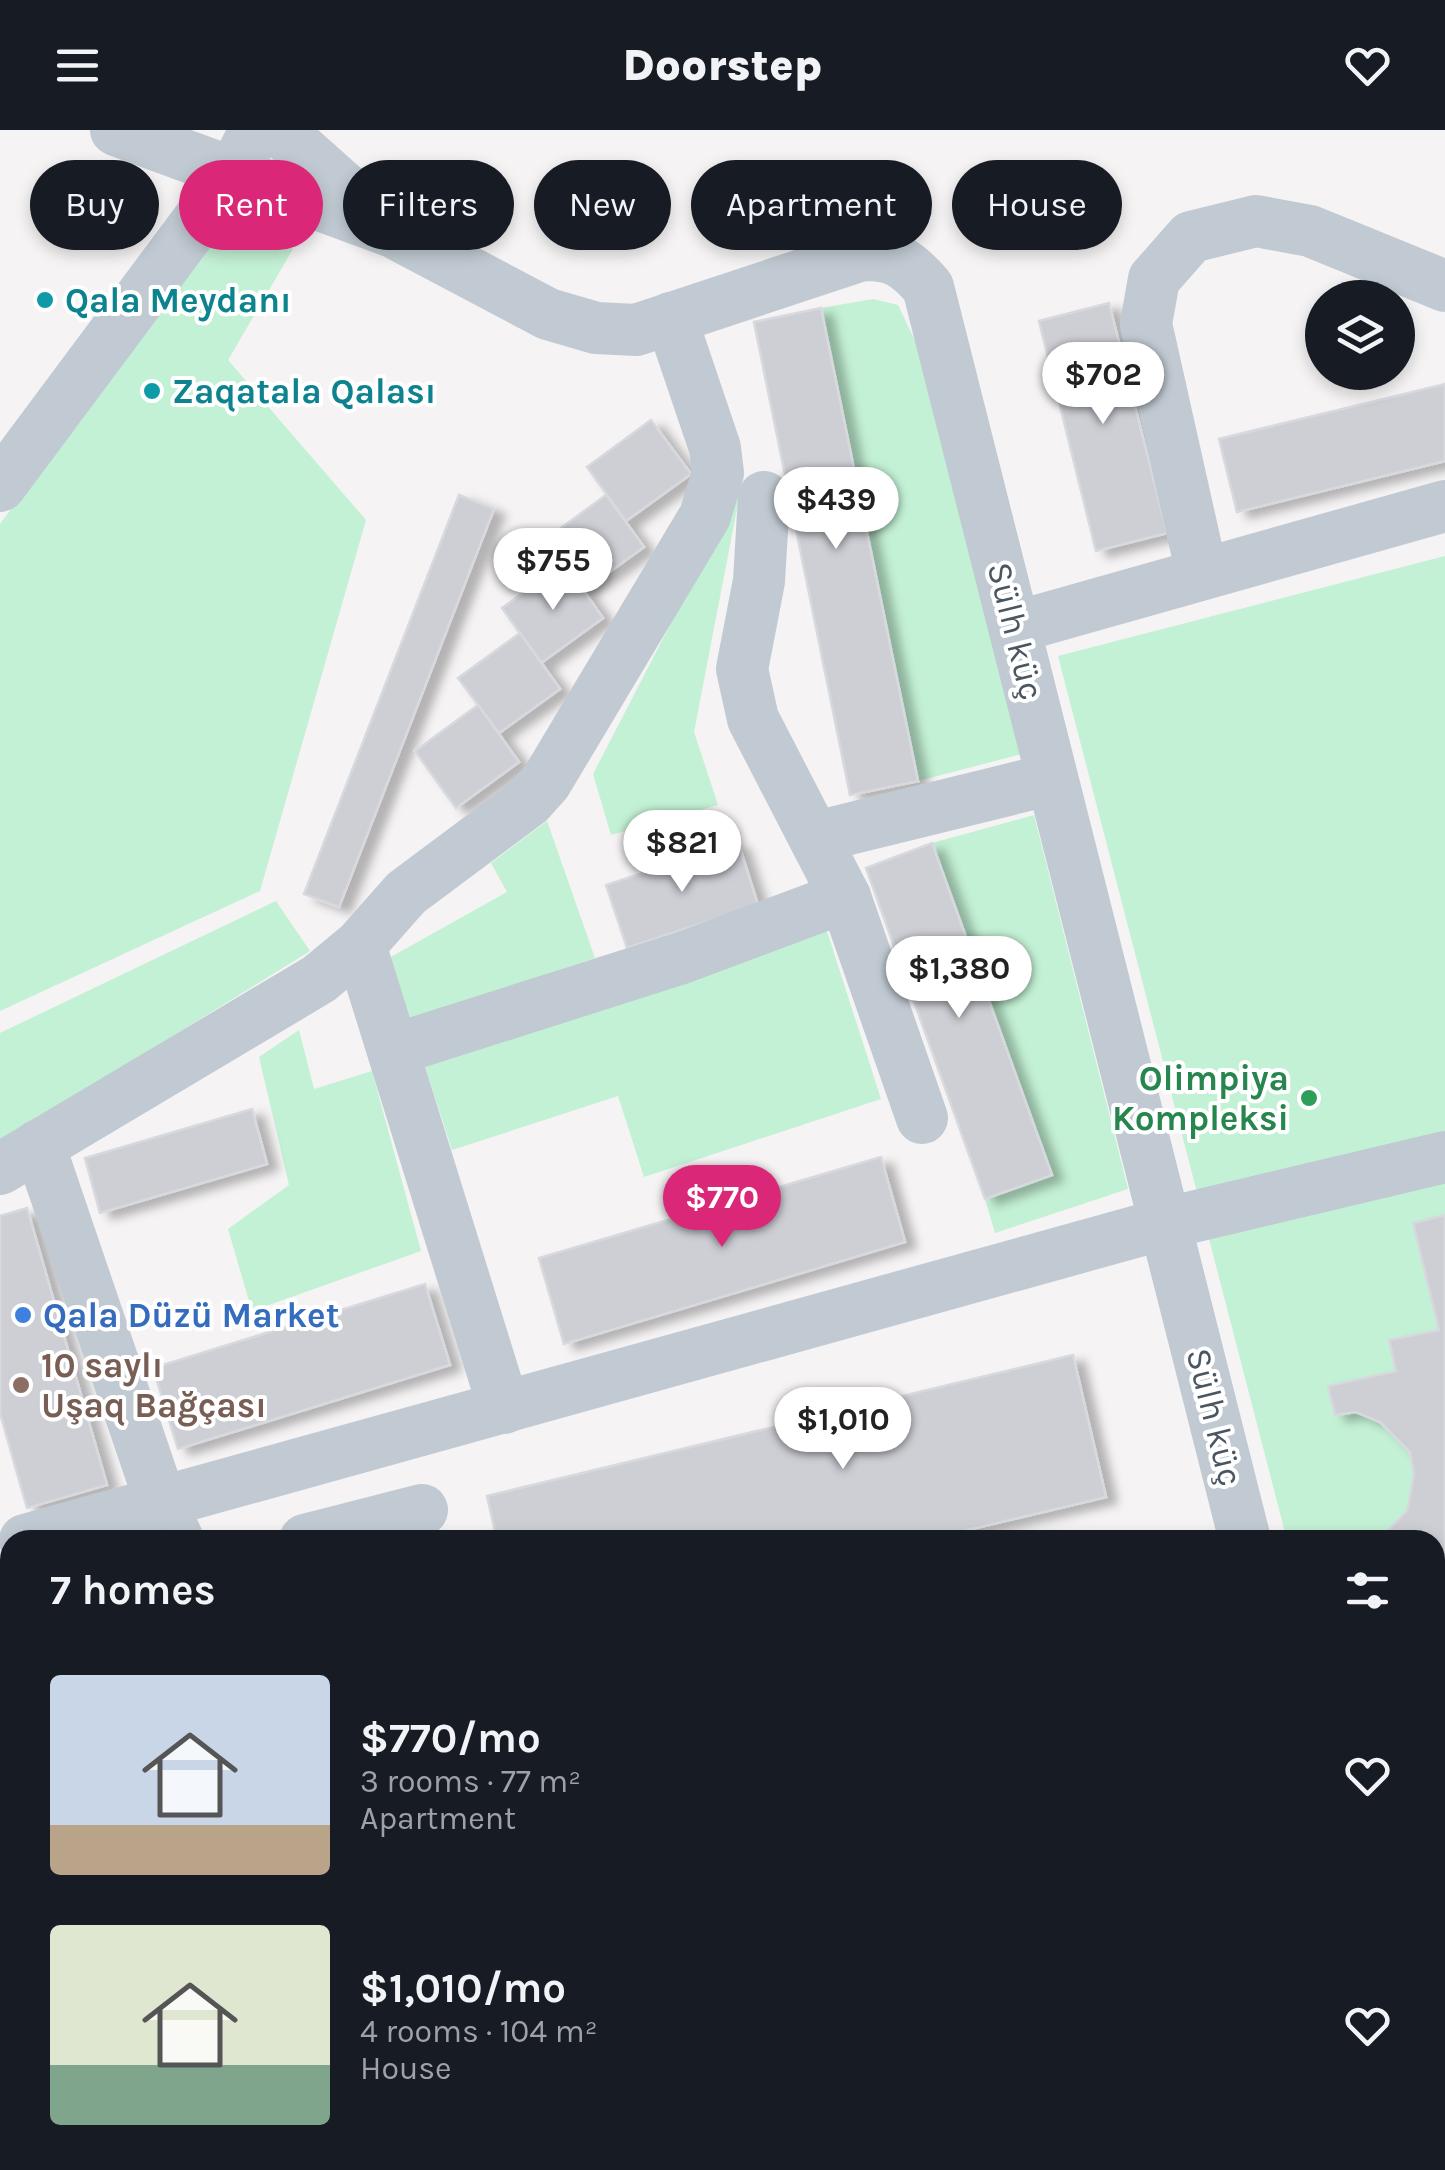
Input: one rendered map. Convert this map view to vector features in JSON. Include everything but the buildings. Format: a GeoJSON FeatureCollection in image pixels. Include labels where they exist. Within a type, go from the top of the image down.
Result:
{"type":"FeatureCollection","features":[{"type":"Feature","properties":{"kind":"street"},"geometry":{"type":"LineString","coordinates":[[116,130],[244,151],[343,204]]}},
{"type":"Feature","properties":{"kind":"street"},"geometry":{"type":"LineString","coordinates":[[279,130],[343,187]]}},
{"type":"Feature","properties":{"kind":"street"},"geometry":{"type":"LineString","coordinates":[[0,486],[244,151]]}},
{"type":"Feature","properties":{"kind":"street"},"geometry":{"type":"LineString","coordinates":[[1202,574],[1146,324],[1154,279],[1192,237],[1256,222],[1310,231],[1445,286]]}},
{"type":"Feature","properties":{"kind":"street","name":"Sülh küç"},"geometry":{"type":"LineString","coordinates":[[428,250],[548,314],[596,328],[636,330],[862,254],[888,254],[909,265],[928,287],[1244,1530]]}},
{"type":"Feature","properties":{"kind":"street"},"geometry":{"type":"LineString","coordinates":[[170,1521],[20,1158],[264,1014],[360,945],[406,893],[528,802],[546,782],[705,516],[718,474],[715,448],[671,318]]}},
{"type":"Feature","properties":{"kind":"street"},"geometry":{"type":"LineString","coordinates":[[764,497],[765,537],[742,669],[743,689],[753,719],[845,897],[922,1118]]}},
{"type":"Feature","properties":{"kind":"street"},"geometry":{"type":"LineString","coordinates":[[1016,626],[1445,506]]}},
{"type":"Feature","properties":{"kind":"street"},"geometry":{"type":"LineString","coordinates":[[816,836],[1052,779]]}},
{"type":"Feature","properties":{"kind":"street"},"geometry":{"type":"LineString","coordinates":[[393,1050],[682,958],[845,897]]}},
{"type":"Feature","properties":{"kind":"street"},"geometry":{"type":"LineString","coordinates":[[360,945],[504,1408]]}},
{"type":"Feature","properties":{"kind":"street"},"geometry":{"type":"LineString","coordinates":[[104,1530],[170,1521],[504,1408],[1167,1223],[1445,1156]]}},
{"type":"Feature","properties":{"kind":"street"},"geometry":{"type":"LineString","coordinates":[[344,1530],[422,1510]]}},
{"type":"Feature","properties":{"kind":"green space"},"geometry":{"type":"Polygon","coordinates":[[[202,250],[292,250],[228,360],[366,520],[260,891],[0,1011],[0,524],[202,250]]]}},
{"type":"Feature","properties":{"kind":"green space"},"geometry":{"type":"Polygon","coordinates":[[[873,299],[898,305],[918,347],[1022,754],[918,781],[821,308],[873,299]]]}},
{"type":"Feature","properties":{"kind":"green space"},"geometry":{"type":"Polygon","coordinates":[[[741,488],[694,732],[718,805],[611,835],[593,774],[741,488]]]}},
{"type":"Feature","properties":{"kind":"green space","name":"Olimpiya Kompleksi"},"geometry":{"type":"Polygon","coordinates":[[[1445,556],[1445,1530],[1284,1530],[1058,656],[1445,556]]]}},
{"type":"Feature","properties":{"kind":"green space"},"geometry":{"type":"Polygon","coordinates":[[[1034,815],[1128,1189],[995,1233],[985,1199],[1052,1174],[932,843],[1034,815]]]}},
{"type":"Feature","properties":{"kind":"green space"},"geometry":{"type":"Polygon","coordinates":[[[547,821],[595,958],[408,1019],[389,958],[507,892],[491,863],[547,821]]]}},
{"type":"Feature","properties":{"kind":"green space"},"geometry":{"type":"Polygon","coordinates":[[[276,901],[310,951],[0,1143],[0,1033],[276,901]]]}},
{"type":"Feature","properties":{"kind":"green space"},"geometry":{"type":"Polygon","coordinates":[[[826,928],[881,1099],[644,1177],[618,1096],[452,1150],[423,1060],[826,928]]]}},
{"type":"Feature","properties":{"kind":"green space"},"geometry":{"type":"Polygon","coordinates":[[[299,1030],[314,1089],[372,1071],[421,1251],[252,1311],[228,1229],[289,1185],[259,1057],[299,1030]]]}},
{"type":"Feature","properties":{"kind":"place","name":"Qala Meydanı"},"geometry":{"type":"Point","coordinates":[45,300]}},
{"type":"Feature","properties":{"kind":"place","name":"Zaqatala Qalası"},"geometry":{"type":"Point","coordinates":[152,391]}},
{"type":"Feature","properties":{"kind":"place","name":"Olimpiya Kompleksi"},"geometry":{"type":"Point","coordinates":[1309,1098]}},
{"type":"Feature","properties":{"kind":"place","name":"Qala Düzü Market"},"geometry":{"type":"Point","coordinates":[23,1315]}},
{"type":"Feature","properties":{"kind":"place","name":"10 saylı Uşaq Bağçası"},"geometry":{"type":"Point","coordinates":[21,1385]}}]}
